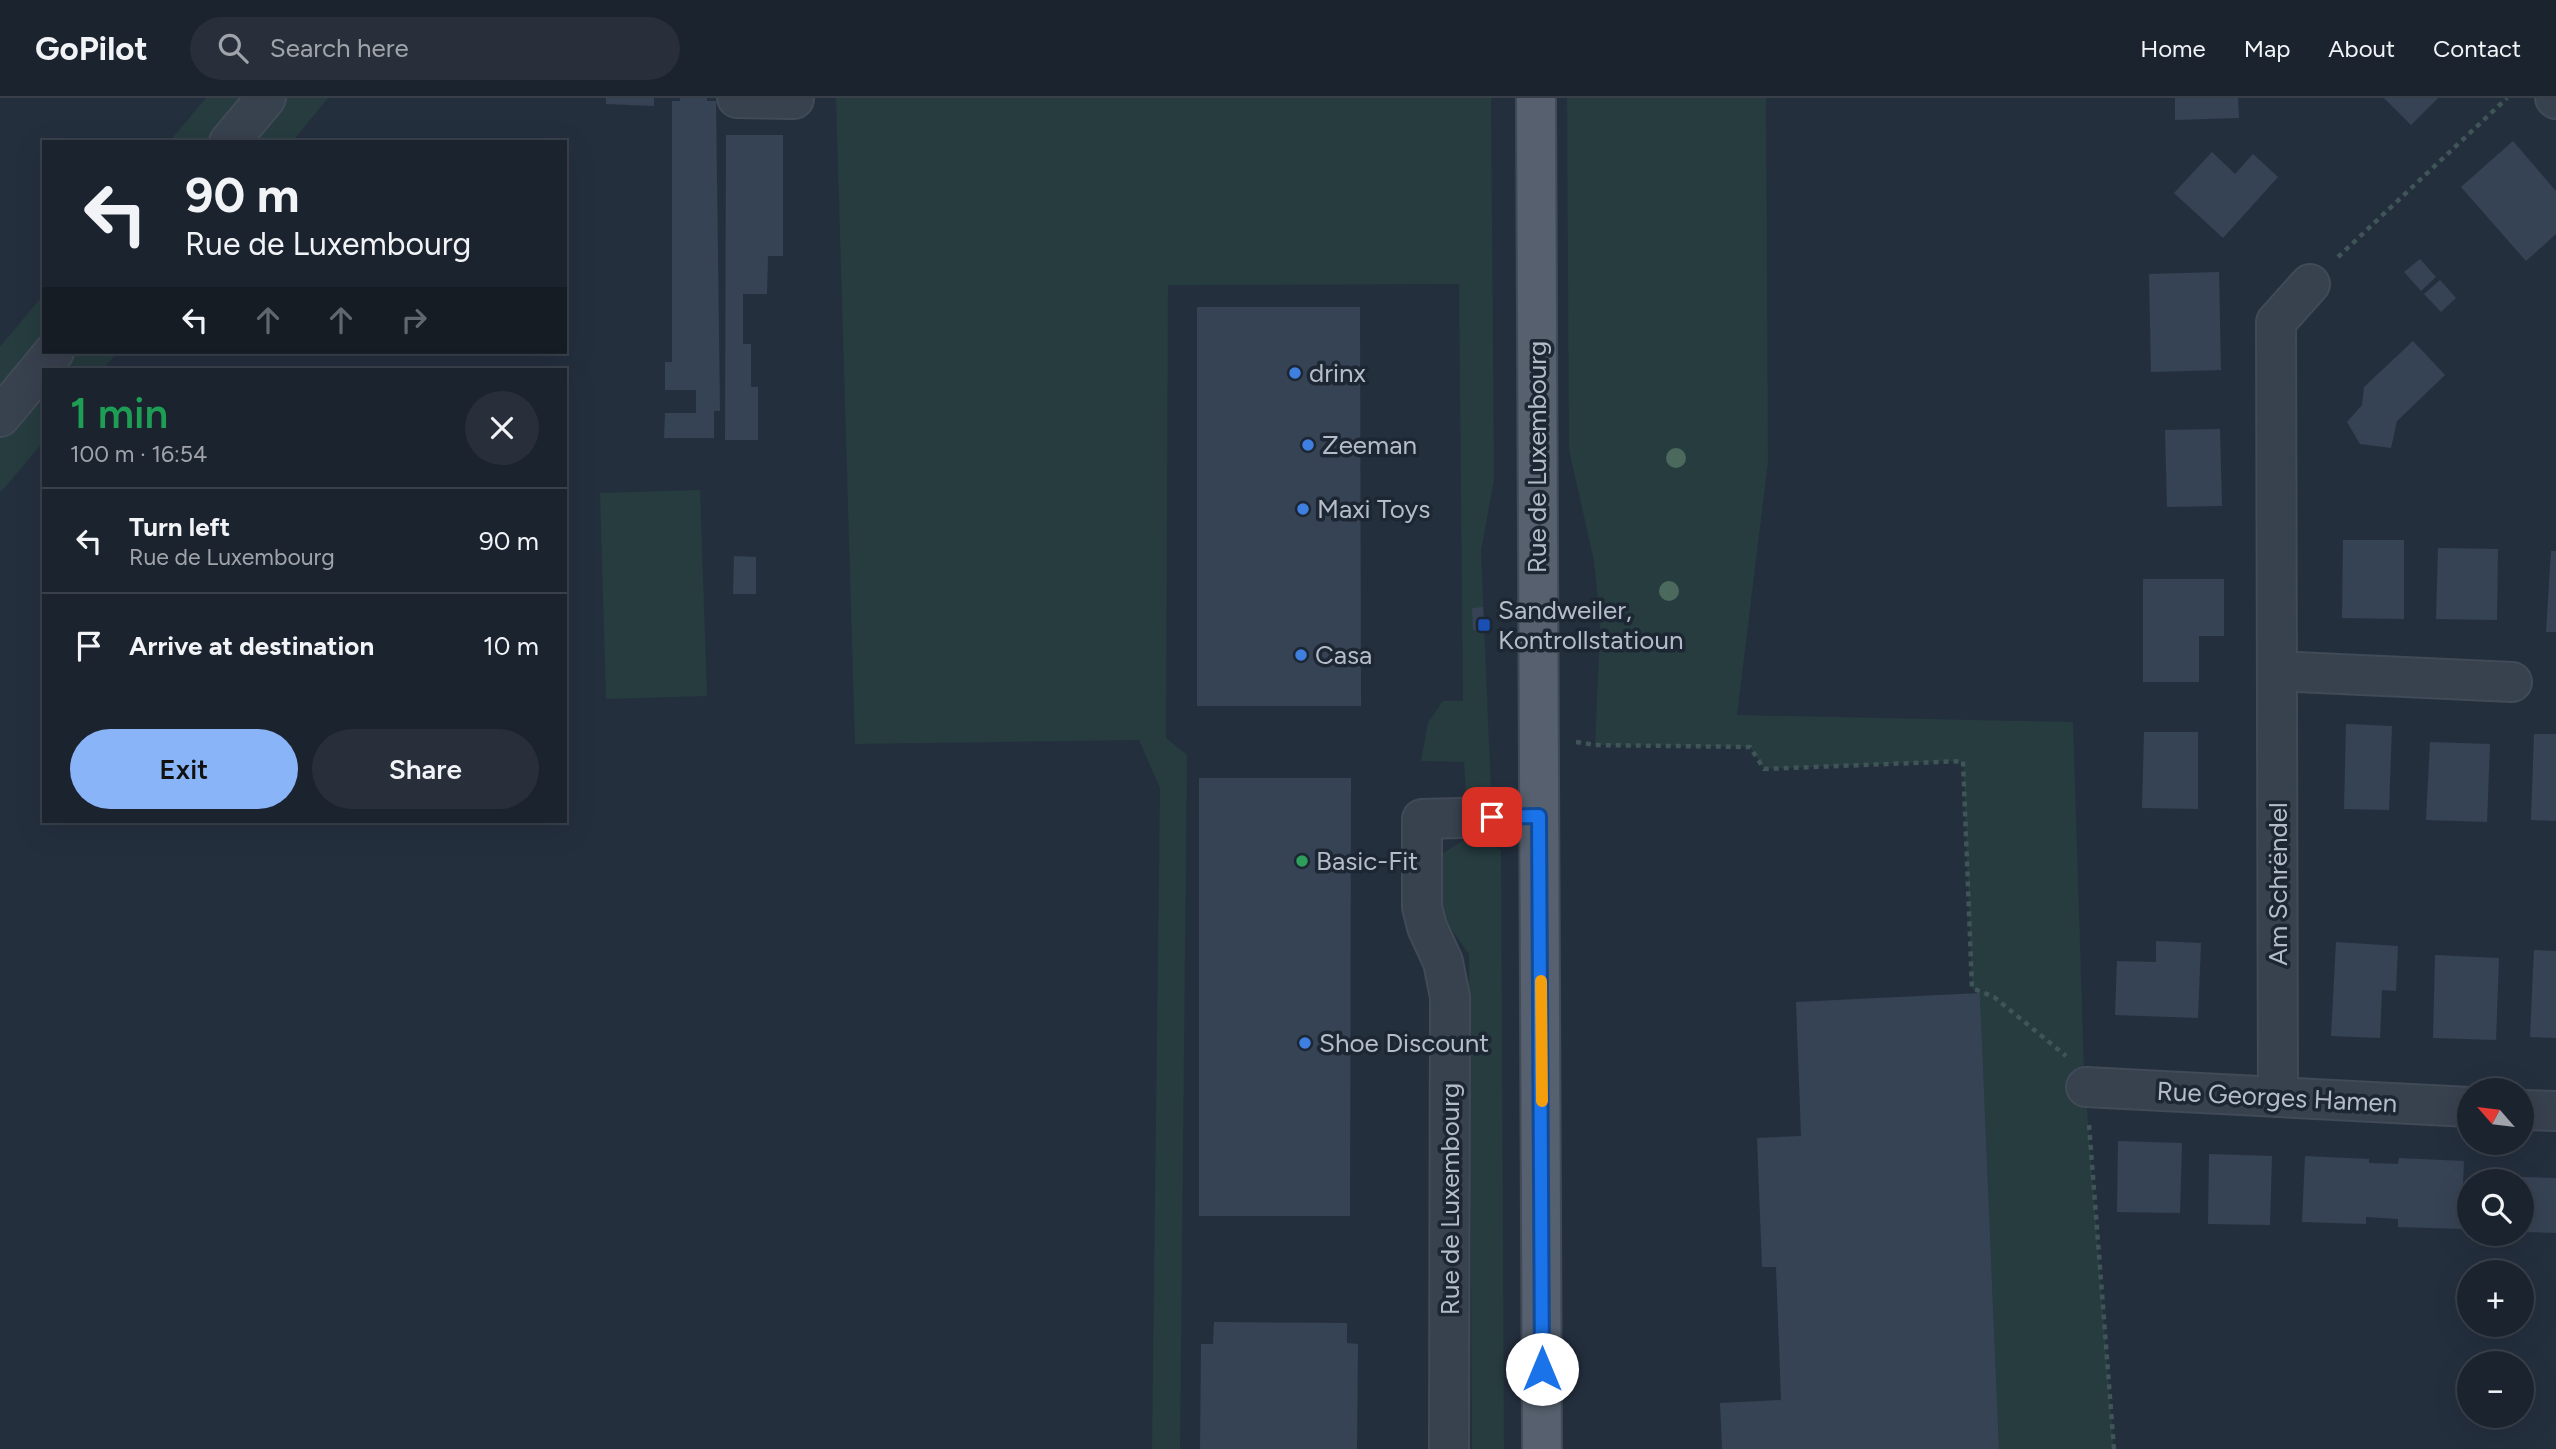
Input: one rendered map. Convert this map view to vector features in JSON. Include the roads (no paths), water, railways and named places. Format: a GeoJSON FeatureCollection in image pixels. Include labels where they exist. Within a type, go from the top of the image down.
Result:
{"type":"FeatureCollection","features":[{"type":"Feature","properties":{"kind":"main road","name":"Rue de Luxembourg"},"geometry":{"type":"LineString","coordinates":[[1536,98],[1542,1449]]}},
{"type":"Feature","properties":{"kind":"street"},"geometry":{"type":"LineString","coordinates":[[231,140],[266,98]]}},
{"type":"Feature","properties":{"kind":"street"},"geometry":{"type":"LineString","coordinates":[[737,98],[794,99]]}},
{"type":"Feature","properties":{"kind":"street","name":"Am Schrëndel"},"geometry":{"type":"LineString","coordinates":[[2278,1097],[2276,322],[2310,284]]}},
{"type":"Feature","properties":{"kind":"street"},"geometry":{"type":"LineString","coordinates":[[0,417],[52,354]]}},
{"type":"Feature","properties":{"kind":"street"},"geometry":{"type":"LineString","coordinates":[[2277,671],[2512,682]]}},
{"type":"Feature","properties":{"kind":"street","name":"Rue de Luxembourg"},"geometry":{"type":"LineString","coordinates":[[1450,1449],[1450,997],[1443,962],[1427,927],[1422,907],[1422,819],[1539,816]]}},
{"type":"Feature","properties":{"kind":"street","name":"Rue Georges Hamen"},"geometry":{"type":"LineString","coordinates":[[2085,1087],[2457,1106]]}},
{"type":"Feature","properties":{"kind":"street"},"geometry":{"type":"LineString","coordinates":[[2534,1110],[2556,1111]]}},
{"type":"Feature","properties":{"kind":"place","name":"drinx"},"geometry":{"type":"Point","coordinates":[1295,373]}},
{"type":"Feature","properties":{"kind":"place","name":"Zeeman"},"geometry":{"type":"Point","coordinates":[1308,445]}},
{"type":"Feature","properties":{"kind":"place","name":"Maxi Toys"},"geometry":{"type":"Point","coordinates":[1303,509]}},
{"type":"Feature","properties":{"kind":"place","name":"Sandweiler, Kontrollstatioun"},"geometry":{"type":"Point","coordinates":[1484,625]}},
{"type":"Feature","properties":{"kind":"place","name":"Casa"},"geometry":{"type":"Point","coordinates":[1301,655]}},
{"type":"Feature","properties":{"kind":"place","name":"Basic-Fit"},"geometry":{"type":"Point","coordinates":[1302,861]}},
{"type":"Feature","properties":{"kind":"place","name":"Shoe Discount"},"geometry":{"type":"Point","coordinates":[1305,1043]}}]}
